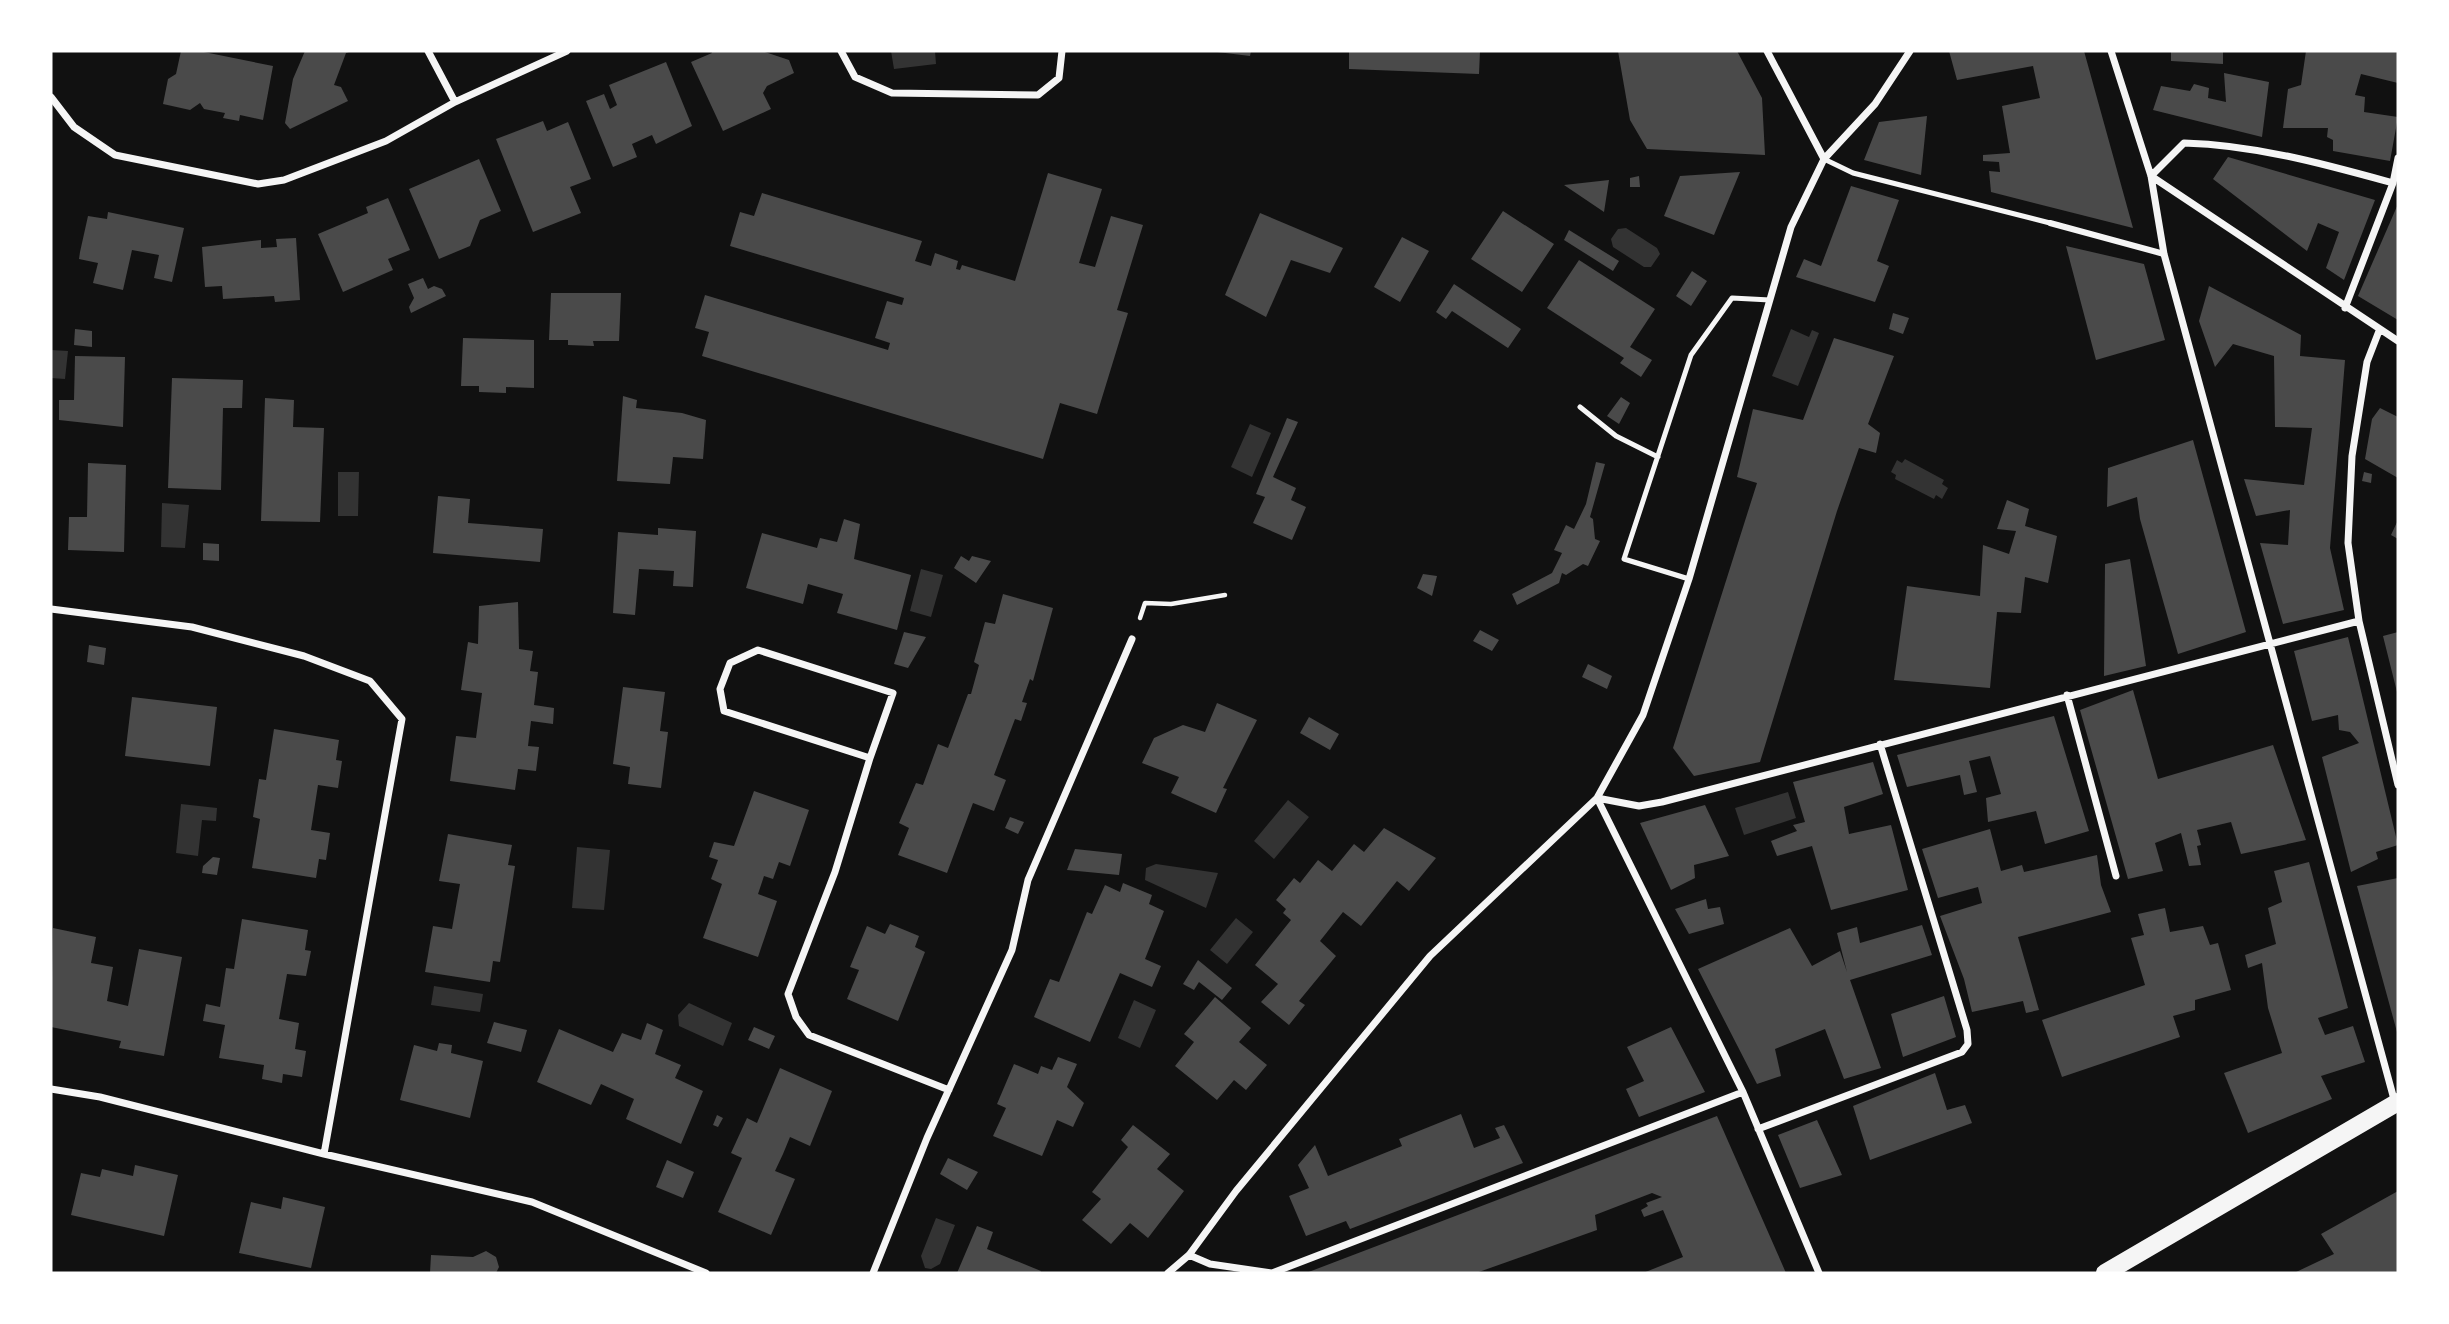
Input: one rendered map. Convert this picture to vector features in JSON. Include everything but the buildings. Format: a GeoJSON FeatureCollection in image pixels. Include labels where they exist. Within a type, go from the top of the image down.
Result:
{"type":"FeatureCollection","features":[{"type":"Feature","properties":{"kind":"main road"},"geometry":{"type":"LineString","coordinates":[[2105,1273],[2396,1103]]}},
{"type":"Feature","properties":{"kind":"street"},"geometry":{"type":"LineString","coordinates":[[428,51],[455,102]]}},
{"type":"Feature","properties":{"kind":"street"},"geometry":{"type":"LineString","coordinates":[[51,97],[74,127],[115,155],[258,184],[285,180],[386,141],[455,102],[566,51]]}},
{"type":"Feature","properties":{"kind":"street"},"geometry":{"type":"LineString","coordinates":[[841,51],[855,77],[892,93],[975,96],[1038,95],[1059,78],[1062,51]]}},
{"type":"Feature","properties":{"kind":"street"},"geometry":{"type":"LineString","coordinates":[[1767,51],[1824,159]]}},
{"type":"Feature","properties":{"kind":"street"},"geometry":{"type":"LineString","coordinates":[[1168,1273],[1189,1255],[1253,1170],[1430,956],[1597,798],[1643,715],[1689,579],[1791,227],[1824,159],[1875,104],[1910,51]]}},
{"type":"Feature","properties":{"kind":"street"},"geometry":{"type":"LineString","coordinates":[[2111,51],[2151,176],[2164,254],[2396,1103]]}},
{"type":"Feature","properties":{"kind":"street"},"geometry":{"type":"LineString","coordinates":[[2151,176],[2184,143],[2230,144],[2322,163],[2393,183]]}},
{"type":"Feature","properties":{"kind":"street"},"geometry":{"type":"LineString","coordinates":[[2344,308],[2393,183],[2398,158]]}},
{"type":"Feature","properties":{"kind":"street"},"geometry":{"type":"LineString","coordinates":[[2151,176],[2344,308],[2398,341]]}},
{"type":"Feature","properties":{"kind":"street"},"geometry":{"type":"LineString","coordinates":[[2050,223],[2164,254]]}},
{"type":"Feature","properties":{"kind":"street"},"geometry":{"type":"LineString","coordinates":[[2379,331],[2367,362],[2352,456],[2348,542],[2359,621],[2398,785]]}},
{"type":"Feature","properties":{"kind":"street"},"geometry":{"type":"LineString","coordinates":[[51,609],[192,627],[304,656],[370,681],[402,719],[324,1154]]}},
{"type":"Feature","properties":{"kind":"street"},"geometry":{"type":"LineString","coordinates":[[1597,798],[1639,806],[1662,802],[2359,621]]}},
{"type":"Feature","properties":{"kind":"street"},"geometry":{"type":"LineString","coordinates":[[873,1273],[949,1090],[1012,950],[1028,880],[1132,639]]}},
{"type":"Feature","properties":{"kind":"street"},"geometry":{"type":"LineString","coordinates":[[870,758],[724,711],[720,688],[730,663],[758,650],[893,693],[835,872],[788,994],[796,1017],[809,1035],[949,1090]]}},
{"type":"Feature","properties":{"kind":"street"},"geometry":{"type":"LineString","coordinates":[[2067,695],[2116,876]]}},
{"type":"Feature","properties":{"kind":"street"},"geometry":{"type":"LineString","coordinates":[[1758,1129],[1962,1052],[1968,1044],[1967,1030],[1880,744]]}},
{"type":"Feature","properties":{"kind":"street"},"geometry":{"type":"LineString","coordinates":[[1597,798],[1743,1091],[1819,1273]]}},
{"type":"Feature","properties":{"kind":"street"},"geometry":{"type":"LineString","coordinates":[[51,1089],[100,1097],[324,1154],[532,1202],[706,1273]]}},
{"type":"Feature","properties":{"kind":"street"},"geometry":{"type":"LineString","coordinates":[[1189,1255],[1210,1264],[1272,1273],[1743,1091]]}},
{"type":"Feature","properties":{"kind":"lane"},"geometry":{"type":"LineString","coordinates":[[1824,159],[1853,173],[2050,223]]}},
{"type":"Feature","properties":{"kind":"lane"},"geometry":{"type":"LineString","coordinates":[[1689,579],[1623,559],[1691,355],[1732,298],[1770,300]]}},
{"type":"Feature","properties":{"kind":"lane"},"geometry":{"type":"LineString","coordinates":[[1580,407],[1616,436],[1658,457]]}},
{"type":"Feature","properties":{"kind":"path"},"geometry":{"type":"LineString","coordinates":[[1132,639],[1146,603],[1171,604],[1225,595]]}},
{"type":"Feature","properties":{"kind":"shaded area"},"geometry":{"type":"Polygon","coordinates":[[[891,51],[935,51],[936,64],[894,69],[891,51]]]}},
{"type":"Feature","properties":{"kind":"shaded area"},"geometry":{"type":"Polygon","coordinates":[[[1626,228],[1657,248],[1660,254],[1651,267],[1644,267],[1613,247],[1611,239],[1618,229],[1626,228]]]}},
{"type":"Feature","properties":{"kind":"shaded area"},"geometry":{"type":"Polygon","coordinates":[[[1791,329],[1809,337],[1812,330],[1819,333],[1798,386],[1772,376],[1791,329]]]}},
{"type":"Feature","properties":{"kind":"shaded area"},"geometry":{"type":"Polygon","coordinates":[[[51,350],[68,351],[65,379],[51,378],[51,350]]]}},
{"type":"Feature","properties":{"kind":"shaded area"},"geometry":{"type":"Polygon","coordinates":[[[1250,424],[1271,433],[1252,477],[1231,467],[1250,424]]]}},
{"type":"Feature","properties":{"kind":"shaded area"},"geometry":{"type":"Polygon","coordinates":[[[1905,459],[1944,480],[1942,484],[1948,488],[1942,499],[1936,495],[1934,499],[1895,479],[1896,475],[1891,472],[1897,460],[1902,463],[1905,459]]]}},
{"type":"Feature","properties":{"kind":"shaded area"},"geometry":{"type":"Polygon","coordinates":[[[338,472],[359,472],[358,516],[338,516],[338,472]]]}},
{"type":"Feature","properties":{"kind":"shaded area"},"geometry":{"type":"Polygon","coordinates":[[[162,503],[189,505],[185,548],[161,547],[162,503]]]}},
{"type":"Feature","properties":{"kind":"shaded area"},"geometry":{"type":"Polygon","coordinates":[[[921,569],[943,575],[931,617],[910,611],[921,569]]]}},
{"type":"Feature","properties":{"kind":"shaded area"},"geometry":{"type":"Polygon","coordinates":[[[1788,792],[1796,818],[1744,835],[1735,808],[1788,792]]]}},
{"type":"Feature","properties":{"kind":"shaded area"},"geometry":{"type":"Polygon","coordinates":[[[1288,800],[1309,817],[1274,859],[1254,841],[1288,800]]]}},
{"type":"Feature","properties":{"kind":"shaded area"},"geometry":{"type":"Polygon","coordinates":[[[181,804],[217,808],[216,821],[202,820],[198,856],[176,853],[181,804]]]}},
{"type":"Feature","properties":{"kind":"shaded area"},"geometry":{"type":"Polygon","coordinates":[[[577,847],[610,850],[604,910],[572,908],[577,847]]]}},
{"type":"Feature","properties":{"kind":"shaded area"},"geometry":{"type":"Polygon","coordinates":[[[1156,864],[1218,873],[1206,908],[1145,880],[1146,868],[1156,864]]]}},
{"type":"Feature","properties":{"kind":"shaded area"},"geometry":{"type":"Polygon","coordinates":[[[1236,918],[1253,932],[1227,964],[1210,950],[1236,918]]]}},
{"type":"Feature","properties":{"kind":"shaded area"},"geometry":{"type":"Polygon","coordinates":[[[434,986],[483,994],[480,1012],[431,1005],[434,986]]]}},
{"type":"Feature","properties":{"kind":"shaded area"},"geometry":{"type":"Polygon","coordinates":[[[1134,1000],[1156,1010],[1140,1048],[1118,1038],[1134,1000]]]}},
{"type":"Feature","properties":{"kind":"shaded area"},"geometry":{"type":"Polygon","coordinates":[[[689,1003],[732,1023],[723,1046],[679,1026],[678,1015],[689,1003]]]}},
{"type":"Feature","properties":{"kind":"shaded area"},"geometry":{"type":"Polygon","coordinates":[[[936,1218],[955,1225],[940,1264],[931,1269],[925,1268],[921,1256],[936,1218]]]}}]}
